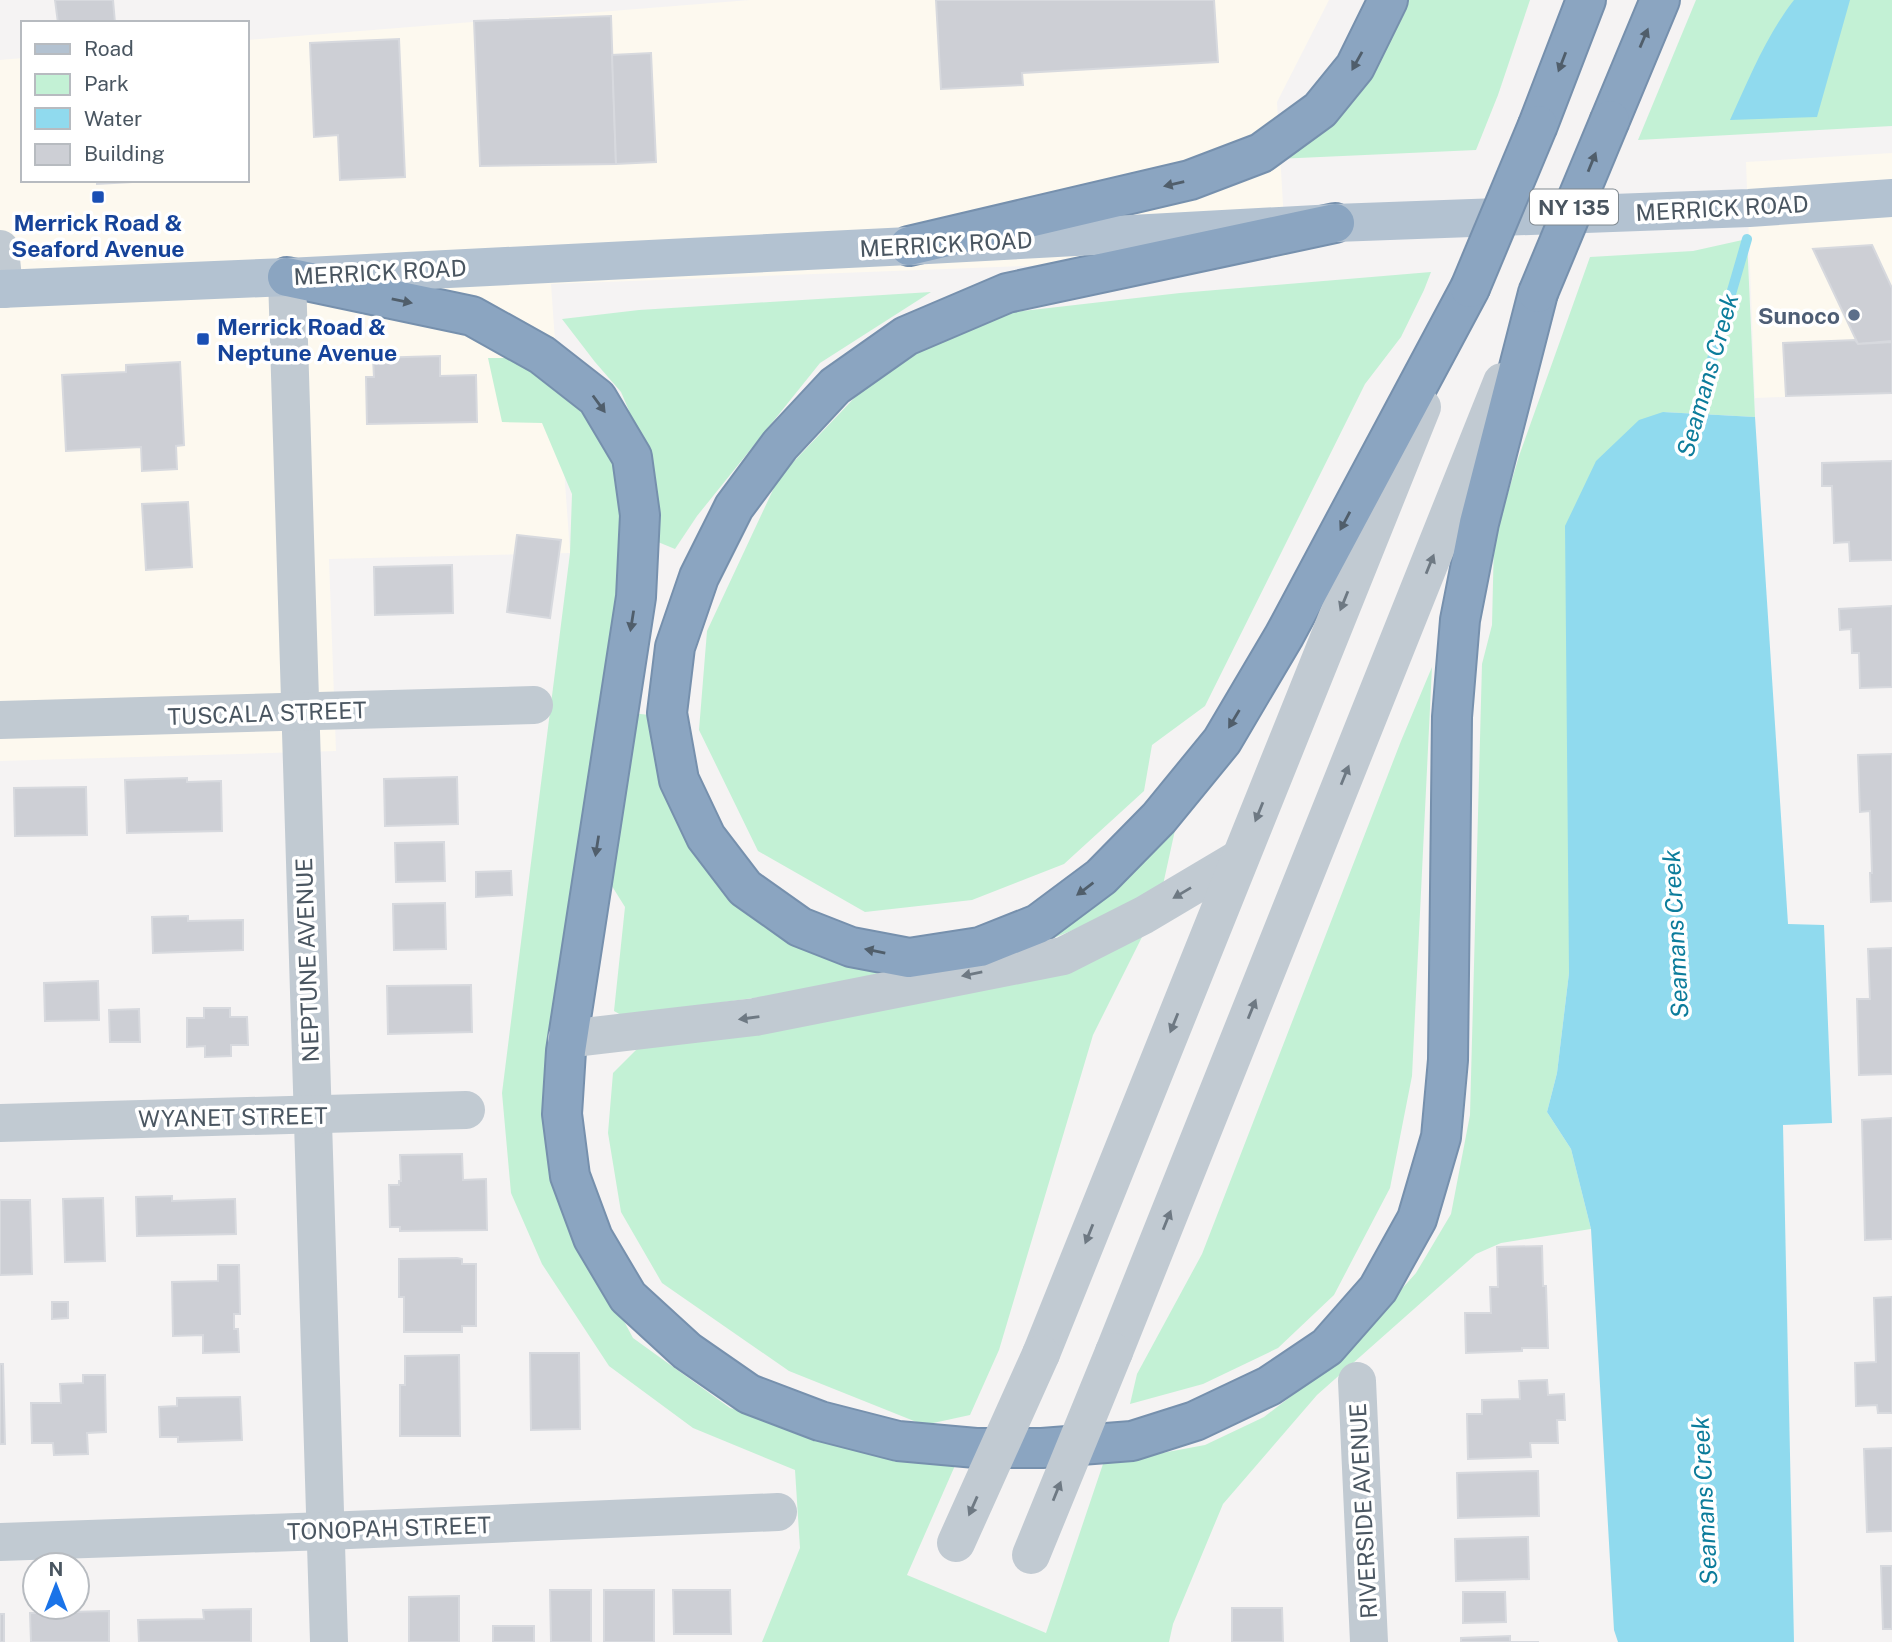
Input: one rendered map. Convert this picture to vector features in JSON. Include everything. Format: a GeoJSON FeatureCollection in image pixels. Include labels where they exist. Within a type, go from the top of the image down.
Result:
{"type":"FeatureCollection","features":[{"type":"Feature","properties":{"kind":"highway"},"geometry":{"type":"LineString","coordinates":[[909,246],[1190,180],[1261,153],[1320,110],[1355,67],[1388,0]]}},
{"type":"Feature","properties":{"kind":"highway","name":"NY 135"},"geometry":{"type":"LineString","coordinates":[[1470,288],[1538,125],[1586,0]]}},
{"type":"Feature","properties":{"kind":"highway","name":"NY 135"},"geometry":{"type":"LineString","coordinates":[[1538,293],[1660,0]]}},
{"type":"Feature","properties":{"kind":"highway"},"geometry":{"type":"LineString","coordinates":[[1335,223],[1007,293],[906,335],[835,386],[780,445],[734,507],[698,577],[675,647],[667,713],[679,779],[706,838],[745,888],[800,927],[851,947],[909,958],[980,947],[1038,923],[1101,877],[1160,818],[1222,741],[1284,636],[1470,288]]}},
{"type":"Feature","properties":{"kind":"highway"},"geometry":{"type":"LineString","coordinates":[[287,277],[472,316],[542,355],[597,398],[632,457],[640,515],[636,597],[568,1040],[562,1114],[570,1176],[593,1238],[628,1297],[687,1351],[750,1394],[820,1421],[898,1441],[976,1448],[1042,1448],[1132,1441],[1195,1421],[1269,1386],[1327,1347],[1378,1289],[1417,1219],[1441,1138],[1448,1060],[1452,717],[1460,620],[1479,523],[1538,293]]}},
{"type":"Feature","properties":{"kind":"main road","name":"MERRICK ROAD"},"geometry":{"type":"LineString","coordinates":[[2,289],[287,277],[1335,223],[1749,208],[1892,198]]}},
{"type":"Feature","properties":{"kind":"street"},"geometry":{"type":"LineString","coordinates":[[0,249],[2,289]]}},
{"type":"Feature","properties":{"kind":"street","name":"NEPTUNE AVENUE"},"geometry":{"type":"LineString","coordinates":[[287,277],[329,1642]]}},
{"type":"Feature","properties":{"kind":"street"},"geometry":{"type":"LineString","coordinates":[[956,1543],[1041,1354],[1470,288]]}},
{"type":"Feature","properties":{"kind":"street"},"geometry":{"type":"LineString","coordinates":[[1031,1555],[1538,293]]}},
{"type":"Feature","properties":{"kind":"street","name":"TUSCALA STREET"},"geometry":{"type":"LineString","coordinates":[[0,720],[534,705]]}},
{"type":"Feature","properties":{"kind":"street"},"geometry":{"type":"LineString","coordinates":[[568,1040],[755,1017],[1063,956],[1144,915],[1240,858]]}},
{"type":"Feature","properties":{"kind":"street","name":"WYANET STREET"},"geometry":{"type":"LineString","coordinates":[[0,1123],[466,1110]]}},
{"type":"Feature","properties":{"kind":"street","name":"RIVERSIDE AVENUE"},"geometry":{"type":"LineString","coordinates":[[1356,1381],[1369,1642]]}},
{"type":"Feature","properties":{"kind":"street","name":"TONOPAH STREET"},"geometry":{"type":"LineString","coordinates":[[0,1542],[778,1512]]}},
{"type":"Feature","properties":{"kind":"shaded area"},"geometry":{"type":"Polygon","coordinates":[[[750,0],[1329,0],[1277,102],[1286,256],[551,284],[570,553],[329,559],[336,751],[0,761],[0,60],[21,58],[21,182],[248,182],[248,40],[750,0]]]}},
{"type":"Feature","properties":{"kind":"shaded area"},"geometry":{"type":"Polygon","coordinates":[[[1892,153],[1892,393],[1755,398],[1746,162],[1892,153]]]}},
{"type":"Feature","properties":{"kind":"green space"},"geometry":{"type":"Polygon","coordinates":[[[1400,0],[1530,0],[1476,150],[1276,159],[1400,0]]]}},
{"type":"Feature","properties":{"kind":"green space"},"geometry":{"type":"Polygon","coordinates":[[[1696,0],[1892,0],[1892,126],[1638,140],[1696,0]]]}},
{"type":"Feature","properties":{"kind":"green space"},"geometry":{"type":"Polygon","coordinates":[[[1747,239],[1755,417],[1663,412],[1569,973],[1557,1073],[1547,1112],[1571,1149],[1591,1229],[1501,1243],[1476,1254],[1317,1395],[1223,1504],[1173,1624],[1169,1642],[762,1642],[800,1548],[795,1470],[693,1428],[609,1366],[542,1264],[511,1193],[502,1093],[570,553],[572,494],[542,423],[502,422],[488,358],[513,358],[545,373],[598,425],[621,483],[623,558],[548,1047],[580,1239],[633,1338],[730,1408],[922,1461],[957,1461],[907,1575],[1046,1633],[1103,1464],[1205,1445],[1264,1417],[1338,1360],[1416,1273],[1451,1214],[1470,1115],[1482,664],[1492,625],[1494,540],[1519,456],[1590,257],[1693,251],[1747,239]]]}},
{"type":"Feature","properties":{"kind":"green space"},"geometry":{"type":"Polygon","coordinates":[[[1431,272],[1401,337],[1365,384],[1205,706],[1152,745],[1144,791],[1064,864],[972,900],[865,912],[758,851],[699,730],[707,631],[779,477],[882,369],[980,316],[1180,293],[1431,272]]]}},
{"type":"Feature","properties":{"kind":"green space"},"geometry":{"type":"Polygon","coordinates":[[[931,292],[820,363],[697,516],[675,549],[658,542],[653,467],[621,392],[562,319],[639,310],[931,292]]]}},
{"type":"Feature","properties":{"kind":"green space"},"geometry":{"type":"Polygon","coordinates":[[[1432,667],[1412,1076],[1390,1188],[1334,1295],[1278,1348],[1203,1384],[1130,1404],[1137,1374],[1202,1254],[1432,667]]]}},
{"type":"Feature","properties":{"kind":"green space"},"geometry":{"type":"Polygon","coordinates":[[[632,713],[658,716],[702,856],[891,966],[1023,939],[1177,821],[1161,894],[1022,951],[825,988],[623,1016],[614,1011],[625,907],[605,875],[632,713]]]}},
{"type":"Feature","properties":{"kind":"green space"},"geometry":{"type":"Polygon","coordinates":[[[1143,935],[1093,1035],[999,1350],[970,1415],[924,1425],[789,1371],[662,1283],[621,1212],[608,1133],[613,1073],[638,1048],[1143,935]]]}},
{"type":"Feature","properties":{"kind":"water"},"geometry":{"type":"Polygon","coordinates":[[[1794,0],[1850,0],[1817,117],[1730,120],[1766,43],[1794,0]]]}},
{"type":"Feature","properties":{"kind":"water"},"geometry":{"type":"Polygon","coordinates":[[[1663,412],[1755,417],[1788,924],[1824,925],[1832,1123],[1783,1125],[1794,1642],[1618,1642],[1614,1630],[1591,1229],[1571,1149],[1547,1112],[1557,1073],[1569,973],[1565,526],[1596,461],[1639,420],[1663,412]]]}},
{"type":"Feature","properties":{"kind":"building"},"geometry":{"type":"Polygon","coordinates":[[[55,0],[113,0],[115,21],[58,21],[55,0]]]}},
{"type":"Feature","properties":{"kind":"building"},"geometry":{"type":"Polygon","coordinates":[[[936,0],[1214,0],[1218,62],[1022,73],[1023,85],[941,89],[936,0]]]}},
{"type":"Feature","properties":{"kind":"building"},"geometry":{"type":"Polygon","coordinates":[[[611,16],[616,164],[480,166],[474,21],[611,16]]]}},
{"type":"Feature","properties":{"kind":"building"},"geometry":{"type":"Polygon","coordinates":[[[399,39],[405,177],[340,180],[338,135],[314,137],[310,43],[399,39]]]}},
{"type":"Feature","properties":{"kind":"building"},"geometry":{"type":"Polygon","coordinates":[[[651,53],[656,162],[616,164],[612,55],[651,53]]]}},
{"type":"Feature","properties":{"kind":"building"},"geometry":{"type":"Polygon","coordinates":[[[97,182],[133,182],[97,184],[97,182]]]}},
{"type":"Feature","properties":{"kind":"building"},"geometry":{"type":"Polygon","coordinates":[[[1872,245],[1892,288],[1892,341],[1858,344],[1813,249],[1872,245]]]}},
{"type":"Feature","properties":{"kind":"building"},"geometry":{"type":"Polygon","coordinates":[[[1855,340],[1858,344],[1892,342],[1892,393],[1786,396],[1783,343],[1855,340]]]}},
{"type":"Feature","properties":{"kind":"building"},"geometry":{"type":"Polygon","coordinates":[[[440,356],[440,376],[476,375],[477,422],[367,424],[366,377],[374,377],[373,358],[440,356]]]}},
{"type":"Feature","properties":{"kind":"building"},"geometry":{"type":"Polygon","coordinates":[[[180,362],[184,445],[176,446],[177,469],[142,471],[141,447],[66,451],[62,375],[126,372],[126,365],[180,362]]]}},
{"type":"Feature","properties":{"kind":"building"},"geometry":{"type":"Polygon","coordinates":[[[1892,461],[1892,560],[1850,561],[1849,542],[1834,543],[1832,486],[1822,486],[1822,463],[1892,461]]]}},
{"type":"Feature","properties":{"kind":"building"},"geometry":{"type":"Polygon","coordinates":[[[188,502],[192,567],[146,570],[142,504],[188,502]]]}},
{"type":"Feature","properties":{"kind":"building"},"geometry":{"type":"Polygon","coordinates":[[[517,535],[561,540],[550,618],[507,612],[517,535]]]}},
{"type":"Feature","properties":{"kind":"building"},"geometry":{"type":"Polygon","coordinates":[[[452,565],[453,613],[375,615],[374,567],[452,565]]]}},
{"type":"Feature","properties":{"kind":"building"},"geometry":{"type":"Polygon","coordinates":[[[1892,606],[1892,687],[1860,688],[1859,653],[1852,653],[1851,629],[1840,630],[1839,609],[1892,606]]]}},
{"type":"Feature","properties":{"kind":"building"},"geometry":{"type":"Polygon","coordinates":[[[1892,754],[1892,901],[1871,902],[1870,811],[1860,812],[1858,755],[1892,754]]]}},
{"type":"Feature","properties":{"kind":"building"},"geometry":{"type":"Polygon","coordinates":[[[457,777],[458,824],[385,826],[384,779],[457,777]]]}},
{"type":"Feature","properties":{"kind":"building"},"geometry":{"type":"Polygon","coordinates":[[[187,778],[187,782],[221,781],[222,831],[127,833],[125,780],[187,778]]]}},
{"type":"Feature","properties":{"kind":"building"},"geometry":{"type":"Polygon","coordinates":[[[86,787],[87,835],[15,836],[14,788],[86,787]]]}},
{"type":"Feature","properties":{"kind":"building"},"geometry":{"type":"Polygon","coordinates":[[[444,842],[445,881],[396,882],[395,843],[444,842]]]}},
{"type":"Feature","properties":{"kind":"building"},"geometry":{"type":"Polygon","coordinates":[[[511,871],[512,895],[476,897],[476,872],[511,871]]]}},
{"type":"Feature","properties":{"kind":"building"},"geometry":{"type":"Polygon","coordinates":[[[445,903],[446,949],[394,950],[393,904],[445,903]]]}},
{"type":"Feature","properties":{"kind":"building"},"geometry":{"type":"Polygon","coordinates":[[[188,916],[188,921],[243,920],[243,950],[153,953],[152,917],[188,916]]]}},
{"type":"Feature","properties":{"kind":"building"},"geometry":{"type":"Polygon","coordinates":[[[1892,948],[1892,1074],[1859,1075],[1857,999],[1870,999],[1868,949],[1892,948]]]}},
{"type":"Feature","properties":{"kind":"building"},"geometry":{"type":"Polygon","coordinates":[[[98,981],[99,1020],[45,1021],[44,983],[98,981]]]}},
{"type":"Feature","properties":{"kind":"building"},"geometry":{"type":"Polygon","coordinates":[[[471,985],[472,1032],[388,1034],[387,986],[471,985]]]}},
{"type":"Feature","properties":{"kind":"building"},"geometry":{"type":"Polygon","coordinates":[[[204,1008],[230,1008],[230,1017],[247,1017],[248,1045],[231,1045],[231,1056],[205,1057],[205,1046],[187,1047],[187,1018],[204,1018],[204,1008]]]}},
{"type":"Feature","properties":{"kind":"building"},"geometry":{"type":"Polygon","coordinates":[[[139,1009],[140,1042],[110,1042],[109,1010],[139,1009]]]}},
{"type":"Feature","properties":{"kind":"building"},"geometry":{"type":"Polygon","coordinates":[[[1892,1118],[1892,1239],[1865,1240],[1862,1120],[1892,1118]]]}},
{"type":"Feature","properties":{"kind":"building"},"geometry":{"type":"Polygon","coordinates":[[[462,1154],[463,1180],[486,1179],[487,1230],[400,1231],[400,1227],[390,1227],[389,1185],[399,1185],[401,1181],[400,1155],[462,1154]]]}},
{"type":"Feature","properties":{"kind":"building"},"geometry":{"type":"Polygon","coordinates":[[[172,1196],[172,1201],[235,1199],[236,1234],[137,1236],[136,1197],[172,1196]]]}},
{"type":"Feature","properties":{"kind":"building"},"geometry":{"type":"Polygon","coordinates":[[[103,1198],[105,1261],[65,1262],[63,1199],[103,1198]]]}},
{"type":"Feature","properties":{"kind":"building"},"geometry":{"type":"Polygon","coordinates":[[[0,1200],[30,1200],[32,1274],[0,1275],[0,1200]]]}},
{"type":"Feature","properties":{"kind":"building"},"geometry":{"type":"Polygon","coordinates":[[[1542,1246],[1548,1348],[1466,1353],[1465,1313],[1491,1313],[1490,1287],[1498,1287],[1497,1247],[1542,1246]]]}},
{"type":"Feature","properties":{"kind":"building"},"geometry":{"type":"Polygon","coordinates":[[[399,1259],[462,1259],[462,1264],[476,1264],[476,1326],[462,1326],[462,1332],[404,1332],[404,1297],[399,1297],[399,1259]]]}},
{"type":"Feature","properties":{"kind":"building"},"geometry":{"type":"Polygon","coordinates":[[[218,1265],[239,1265],[240,1314],[234,1314],[234,1329],[238,1329],[239,1352],[203,1353],[203,1335],[173,1336],[172,1282],[218,1281],[218,1265]]]}},
{"type":"Feature","properties":{"kind":"building"},"geometry":{"type":"Polygon","coordinates":[[[1892,1297],[1892,1413],[1878,1413],[1877,1405],[1856,1406],[1855,1363],[1876,1362],[1874,1298],[1892,1297]]]}},
{"type":"Feature","properties":{"kind":"building"},"geometry":{"type":"Polygon","coordinates":[[[52,1302],[68,1302],[68,1318],[52,1319],[52,1302]]]}},
{"type":"Feature","properties":{"kind":"building"},"geometry":{"type":"Polygon","coordinates":[[[530,1353],[579,1353],[580,1429],[531,1430],[530,1353]]]}},
{"type":"Feature","properties":{"kind":"building"},"geometry":{"type":"Polygon","coordinates":[[[459,1355],[460,1436],[400,1436],[400,1385],[405,1385],[405,1356],[459,1355]]]}},
{"type":"Feature","properties":{"kind":"building"},"geometry":{"type":"Polygon","coordinates":[[[0,1364],[3,1364],[5,1444],[0,1444],[0,1364]]]}},
{"type":"Feature","properties":{"kind":"building"},"geometry":{"type":"Polygon","coordinates":[[[83,1375],[105,1375],[106,1432],[87,1433],[88,1454],[54,1455],[53,1443],[32,1443],[31,1403],[61,1403],[60,1384],[83,1383],[83,1375]]]}},
{"type":"Feature","properties":{"kind":"building"},"geometry":{"type":"Polygon","coordinates":[[[1547,1380],[1548,1395],[1564,1394],[1565,1420],[1557,1420],[1558,1443],[1530,1443],[1531,1457],[1468,1459],[1467,1414],[1482,1414],[1482,1400],[1520,1399],[1519,1381],[1547,1380]]]}},
{"type":"Feature","properties":{"kind":"building"},"geometry":{"type":"Polygon","coordinates":[[[240,1397],[242,1440],[178,1442],[178,1437],[160,1437],[159,1407],[177,1406],[177,1398],[240,1397]]]}},
{"type":"Feature","properties":{"kind":"building"},"geometry":{"type":"Polygon","coordinates":[[[1892,1448],[1892,1531],[1867,1532],[1864,1449],[1892,1448]]]}},
{"type":"Feature","properties":{"kind":"building"},"geometry":{"type":"Polygon","coordinates":[[[1538,1471],[1539,1516],[1458,1518],[1457,1473],[1538,1471]]]}},
{"type":"Feature","properties":{"kind":"building"},"geometry":{"type":"Polygon","coordinates":[[[1528,1537],[1529,1579],[1456,1581],[1455,1539],[1528,1537]]]}},
{"type":"Feature","properties":{"kind":"building"},"geometry":{"type":"Polygon","coordinates":[[[1881,1566],[1892,1566],[1892,1629],[1883,1629],[1881,1566]]]}},
{"type":"Feature","properties":{"kind":"building"},"geometry":{"type":"Polygon","coordinates":[[[550,1590],[591,1590],[591,1642],[551,1642],[550,1590]]]}},
{"type":"Feature","properties":{"kind":"building"},"geometry":{"type":"Polygon","coordinates":[[[604,1590],[654,1590],[654,1642],[604,1642],[604,1590]]]}},
{"type":"Feature","properties":{"kind":"building"},"geometry":{"type":"Polygon","coordinates":[[[673,1590],[730,1590],[731,1634],[674,1634],[673,1590]]]}},
{"type":"Feature","properties":{"kind":"building"},"geometry":{"type":"Polygon","coordinates":[[[1463,1592],[1505,1592],[1506,1622],[1463,1623],[1463,1592]]]}},
{"type":"Feature","properties":{"kind":"building"},"geometry":{"type":"Polygon","coordinates":[[[459,1596],[459,1642],[409,1642],[409,1597],[459,1596]]]}},
{"type":"Feature","properties":{"kind":"building"},"geometry":{"type":"Polygon","coordinates":[[[1232,1608],[1282,1608],[1283,1642],[1232,1642],[1232,1608]]]}},
{"type":"Feature","properties":{"kind":"building"},"geometry":{"type":"Polygon","coordinates":[[[251,1609],[251,1642],[139,1642],[138,1620],[204,1619],[203,1610],[251,1609]]]}},
{"type":"Feature","properties":{"kind":"building"},"geometry":{"type":"Polygon","coordinates":[[[91,1611],[109,1611],[109,1642],[31,1642],[30,1621],[91,1621],[91,1611]]]}},
{"type":"Feature","properties":{"kind":"building"},"geometry":{"type":"Polygon","coordinates":[[[0,1614],[4,1614],[4,1642],[0,1642],[0,1614]]]}},
{"type":"Feature","properties":{"kind":"building"},"geometry":{"type":"Polygon","coordinates":[[[493,1626],[534,1626],[534,1642],[493,1642],[493,1626]]]}},
{"type":"Feature","properties":{"kind":"building"},"geometry":{"type":"Polygon","coordinates":[[[1510,1636],[1510,1642],[1461,1642],[1461,1638],[1510,1636]]]}},
{"type":"Feature","properties":{"kind":"waterway","name":"Seamans Creek"},"geometry":{"type":"LineString","coordinates":[[1693,425],[1747,239]]}},
{"type":"Feature","properties":{"kind":"place","name":"Merrick Road & Seaford Avenue"},"geometry":{"type":"Point","coordinates":[98,197]}},
{"type":"Feature","properties":{"kind":"place","name":"Sunoco"},"geometry":{"type":"Point","coordinates":[1854,315]}},
{"type":"Feature","properties":{"kind":"place","name":"Merrick Road & Neptune Avenue"},"geometry":{"type":"Point","coordinates":[203,339]}}]}
